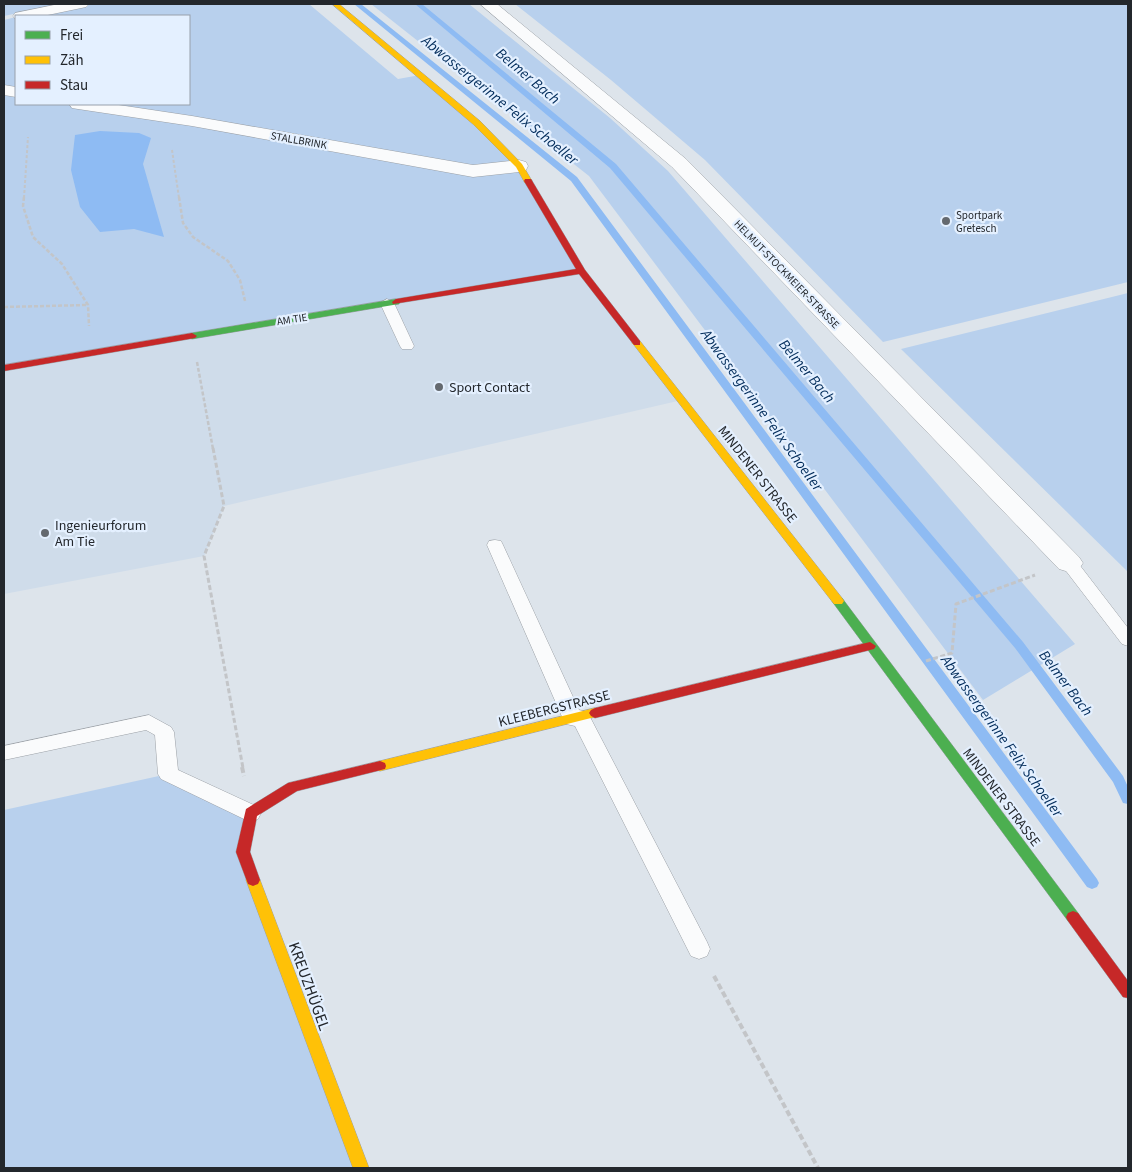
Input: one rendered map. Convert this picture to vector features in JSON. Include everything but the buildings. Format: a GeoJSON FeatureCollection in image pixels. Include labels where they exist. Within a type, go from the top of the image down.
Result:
{"type":"FeatureCollection","features":[{"type":"Feature","properties":{"kind":"main road","name":"MINDENER STRASSE"},"geometry":{"type":"LineString","coordinates":[[335,4],[477,123],[519,166],[582,271],[831,592],[1128,992]]}},
{"type":"Feature","properties":{"kind":"main road","name":"AM TIE"},"geometry":{"type":"LineString","coordinates":[[4,368],[582,271]]}},
{"type":"Feature","properties":{"kind":"main road","name":"KLEEBERGSTRASSE"},"geometry":{"type":"LineString","coordinates":[[251,813],[293,788],[870,646]]}},
{"type":"Feature","properties":{"kind":"main road","name":"KREUZHÜGEL"},"geometry":{"type":"LineString","coordinates":[[251,813],[243,852],[361,1168]]}},
{"type":"Feature","properties":{"kind":"street"},"geometry":{"type":"LineString","coordinates":[[26,15],[81,4]]}},
{"type":"Feature","properties":{"kind":"street","name":"HELMUT-STOCKMEIER-STRASSE"},"geometry":{"type":"LineString","coordinates":[[488,4],[679,163],[1069,563]]}},
{"type":"Feature","properties":{"kind":"street","name":"STALLBRINK"},"geometry":{"type":"LineString","coordinates":[[85,105],[192,121],[473,170],[519,166]]}},
{"type":"Feature","properties":{"kind":"lane"},"geometry":{"type":"LineString","coordinates":[[387,303],[407,346]]}},
{"type":"Feature","properties":{"kind":"lane"},"geometry":{"type":"LineString","coordinates":[[495,545],[577,718],[699,949]]}},
{"type":"Feature","properties":{"kind":"lane"},"geometry":{"type":"LineString","coordinates":[[1069,563],[1128,640]]}},
{"type":"Feature","properties":{"kind":"lane"},"geometry":{"type":"LineString","coordinates":[[4,753],[150,722],[164,732],[168,774],[251,813]]}},
{"type":"Feature","properties":{"kind":"path"},"geometry":{"type":"LineString","coordinates":[[28,137],[24,206],[33,237],[62,264],[88,305],[91,352]]}},
{"type":"Feature","properties":{"kind":"path"},"geometry":{"type":"LineString","coordinates":[[172,150],[183,223],[193,237],[228,261],[240,280],[251,326]]}},
{"type":"Feature","properties":{"kind":"path"},"geometry":{"type":"LineString","coordinates":[[4,307],[88,305]]}},
{"type":"Feature","properties":{"kind":"path"},"geometry":{"type":"LineString","coordinates":[[192,335],[224,506],[204,556],[251,813]]}},
{"type":"Feature","properties":{"kind":"path"},"geometry":{"type":"LineString","coordinates":[[925,661],[952,653],[956,604],[997,588]]}},
{"type":"Feature","properties":{"kind":"path"},"geometry":{"type":"LineString","coordinates":[[699,949],[818,1168]]}},
{"type":"Feature","properties":{"kind":"shaded area"},"geometry":{"type":"Polygon","coordinates":[[[4,4],[60,4],[4,16],[4,4]]]}},
{"type":"Feature","properties":{"kind":"shaded area"},"geometry":{"type":"Polygon","coordinates":[[[81,4],[309,4],[398,79],[420,75],[519,166],[581,271],[4,368],[4,20],[15,17],[15,105],[190,105],[190,15],[26,15],[81,4]]]}},
{"type":"Feature","properties":{"kind":"shaded area"},"geometry":{"type":"Polygon","coordinates":[[[371,4],[469,4],[610,118],[668,171],[1075,644],[983,700],[589,176],[371,4]]]}},
{"type":"Feature","properties":{"kind":"shaded area","name":"Sportpark Gretesch"},"geometry":{"type":"Polygon","coordinates":[[[515,4],[1128,4],[1128,282],[883,342],[705,160],[611,80],[515,4]]]}},
{"type":"Feature","properties":{"kind":"shaded area"},"geometry":{"type":"Polygon","coordinates":[[[581,271],[682,400],[224,506],[204,556],[4,594],[4,368],[581,271]]]}},
{"type":"Feature","properties":{"kind":"shaded area"},"geometry":{"type":"Polygon","coordinates":[[[1128,293],[1128,572],[901,349],[1128,293]]]}},
{"type":"Feature","properties":{"kind":"shaded area"},"geometry":{"type":"Polygon","coordinates":[[[168,774],[251,813],[243,852],[361,1168],[4,1168],[4,810],[168,774]]]}},
{"type":"Feature","properties":{"kind":"water"},"geometry":{"type":"Polygon","coordinates":[[[100,131],[139,133],[151,138],[143,164],[164,237],[134,229],[100,232],[80,207],[71,170],[75,135],[100,131]]]}},
{"type":"Feature","properties":{"kind":"waterway","name":"Abwassergerinne Felix Schoeller"},"geometry":{"type":"LineString","coordinates":[[357,4],[574,179],[1092,883]]}},
{"type":"Feature","properties":{"kind":"waterway","name":"Belmer Bach"},"geometry":{"type":"LineString","coordinates":[[418,4],[613,166],[1019,645],[1118,779],[1128,799]]}},
{"type":"Feature","properties":{"kind":"traffic: fast"},"geometry":{"type":"LineString","coordinates":[[192,336],[396,302]]}},
{"type":"Feature","properties":{"kind":"traffic: fast"},"geometry":{"type":"LineString","coordinates":[[838,601],[1073,917]]}},
{"type":"Feature","properties":{"kind":"traffic: slow"},"geometry":{"type":"LineString","coordinates":[[335,4],[477,123],[519,166],[528,181]]}},
{"type":"Feature","properties":{"kind":"traffic: slow"},"geometry":{"type":"LineString","coordinates":[[637,343],[838,601]]}},
{"type":"Feature","properties":{"kind":"traffic: slow"},"geometry":{"type":"LineString","coordinates":[[380,766],[595,713]]}},
{"type":"Feature","properties":{"kind":"traffic: slow"},"geometry":{"type":"LineString","coordinates":[[253,880],[361,1168]]}},
{"type":"Feature","properties":{"kind":"traffic: jam"},"geometry":{"type":"LineString","coordinates":[[528,181],[581,271],[637,343]]}},
{"type":"Feature","properties":{"kind":"traffic: jam"},"geometry":{"type":"LineString","coordinates":[[396,302],[581,271]]}},
{"type":"Feature","properties":{"kind":"traffic: jam"},"geometry":{"type":"LineString","coordinates":[[4,368],[192,336]]}},
{"type":"Feature","properties":{"kind":"traffic: jam"},"geometry":{"type":"LineString","coordinates":[[595,713],[870,646]]}},
{"type":"Feature","properties":{"kind":"traffic: jam"},"geometry":{"type":"LineString","coordinates":[[253,880],[243,852],[251,813],[293,787],[380,766]]}},
{"type":"Feature","properties":{"kind":"traffic: jam"},"geometry":{"type":"LineString","coordinates":[[1073,917],[1128,992]]}},
{"type":"Feature","properties":{"kind":"place","name":"Sportpark Gretesch"},"geometry":{"type":"Point","coordinates":[946,221]}},
{"type":"Feature","properties":{"kind":"place","name":"Sport Contact"},"geometry":{"type":"Point","coordinates":[439,387]}},
{"type":"Feature","properties":{"kind":"place","name":"Ingenieurforum Am Tie"},"geometry":{"type":"Point","coordinates":[45,533]}}]}
